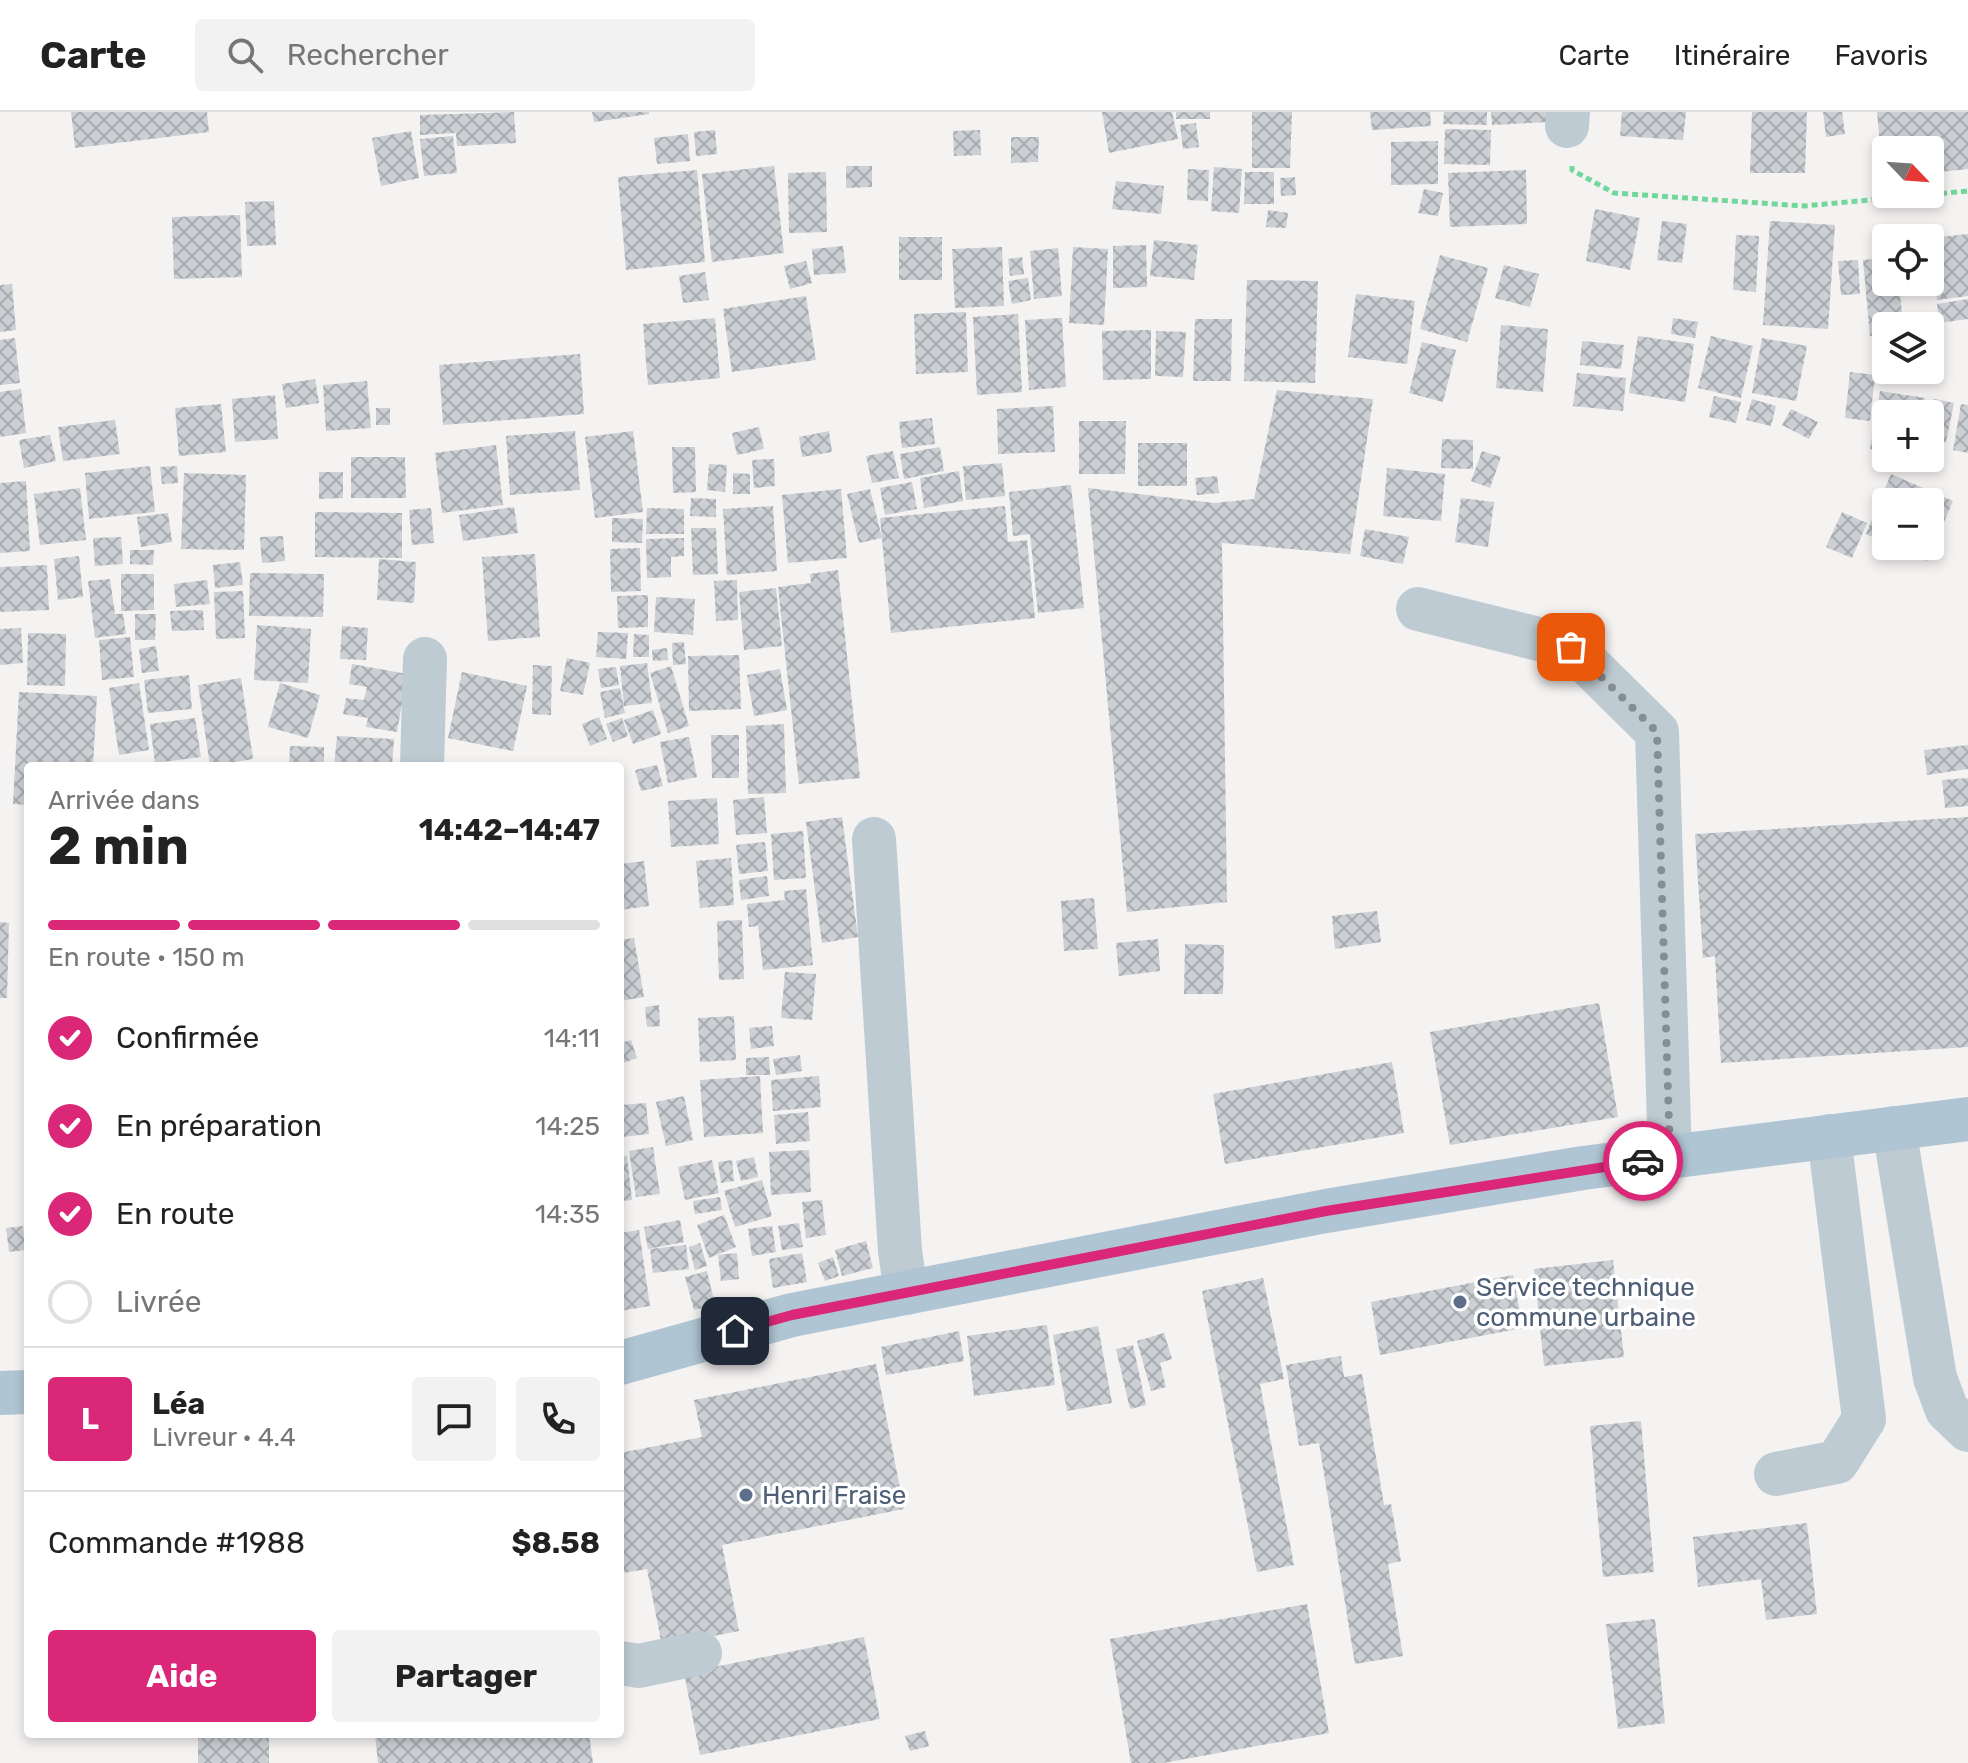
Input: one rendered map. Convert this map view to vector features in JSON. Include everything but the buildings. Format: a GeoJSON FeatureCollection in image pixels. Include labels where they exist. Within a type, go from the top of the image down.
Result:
{"type":"FeatureCollection","features":[{"type":"Feature","properties":{"kind":"main road"},"geometry":{"type":"LineString","coordinates":[[624,1362],[792,1315],[1326,1211],[1670,1157],[1968,1119]]}},
{"type":"Feature","properties":{"kind":"main road"},"geometry":{"type":"LineString","coordinates":[[0,1393],[24,1392]]}},
{"type":"Feature","properties":{"kind":"street"},"geometry":{"type":"LineString","coordinates":[[1418,609],[1571,647],[1657,732],[1670,1157]]}},
{"type":"Feature","properties":{"kind":"street"},"geometry":{"type":"LineString","coordinates":[[422,762],[425,659]]}},
{"type":"Feature","properties":{"kind":"street"},"geometry":{"type":"LineString","coordinates":[[874,839],[900,1251],[906,1293]]}},
{"type":"Feature","properties":{"kind":"street"},"geometry":{"type":"LineString","coordinates":[[1894,1128],[1935,1378],[1947,1410],[1968,1430]]}},
{"type":"Feature","properties":{"kind":"street"},"geometry":{"type":"LineString","coordinates":[[1776,1474],[1837,1462],[1864,1419],[1829,1136]]}},
{"type":"Feature","properties":{"kind":"street"},"geometry":{"type":"LineString","coordinates":[[624,1664],[639,1666],[700,1653]]}},
{"type":"Feature","properties":{"kind":"path"},"geometry":{"type":"LineString","coordinates":[[1568,119],[1572,170],[1614,193],[1804,206],[1968,191]]}},
{"type":"Feature","properties":{"kind":"way so far"},"geometry":{"type":"LineString","coordinates":[[1571,647],[1657,732],[1670,1157],[1643,1161]]}},
{"type":"Feature","properties":{"kind":"place","name":"Service technique commune urbaine"},"geometry":{"type":"Point","coordinates":[1460,1302]}},
{"type":"Feature","properties":{"kind":"place","name":"Henri Fraise"},"geometry":{"type":"Point","coordinates":[746,1495]}},
{"type":"Feature","properties":{"kind":"route"},"geometry":{"type":"LineString","coordinates":[[735,1331],[792,1315],[1326,1211],[1583,1168],[1643,1161]]}}]}
